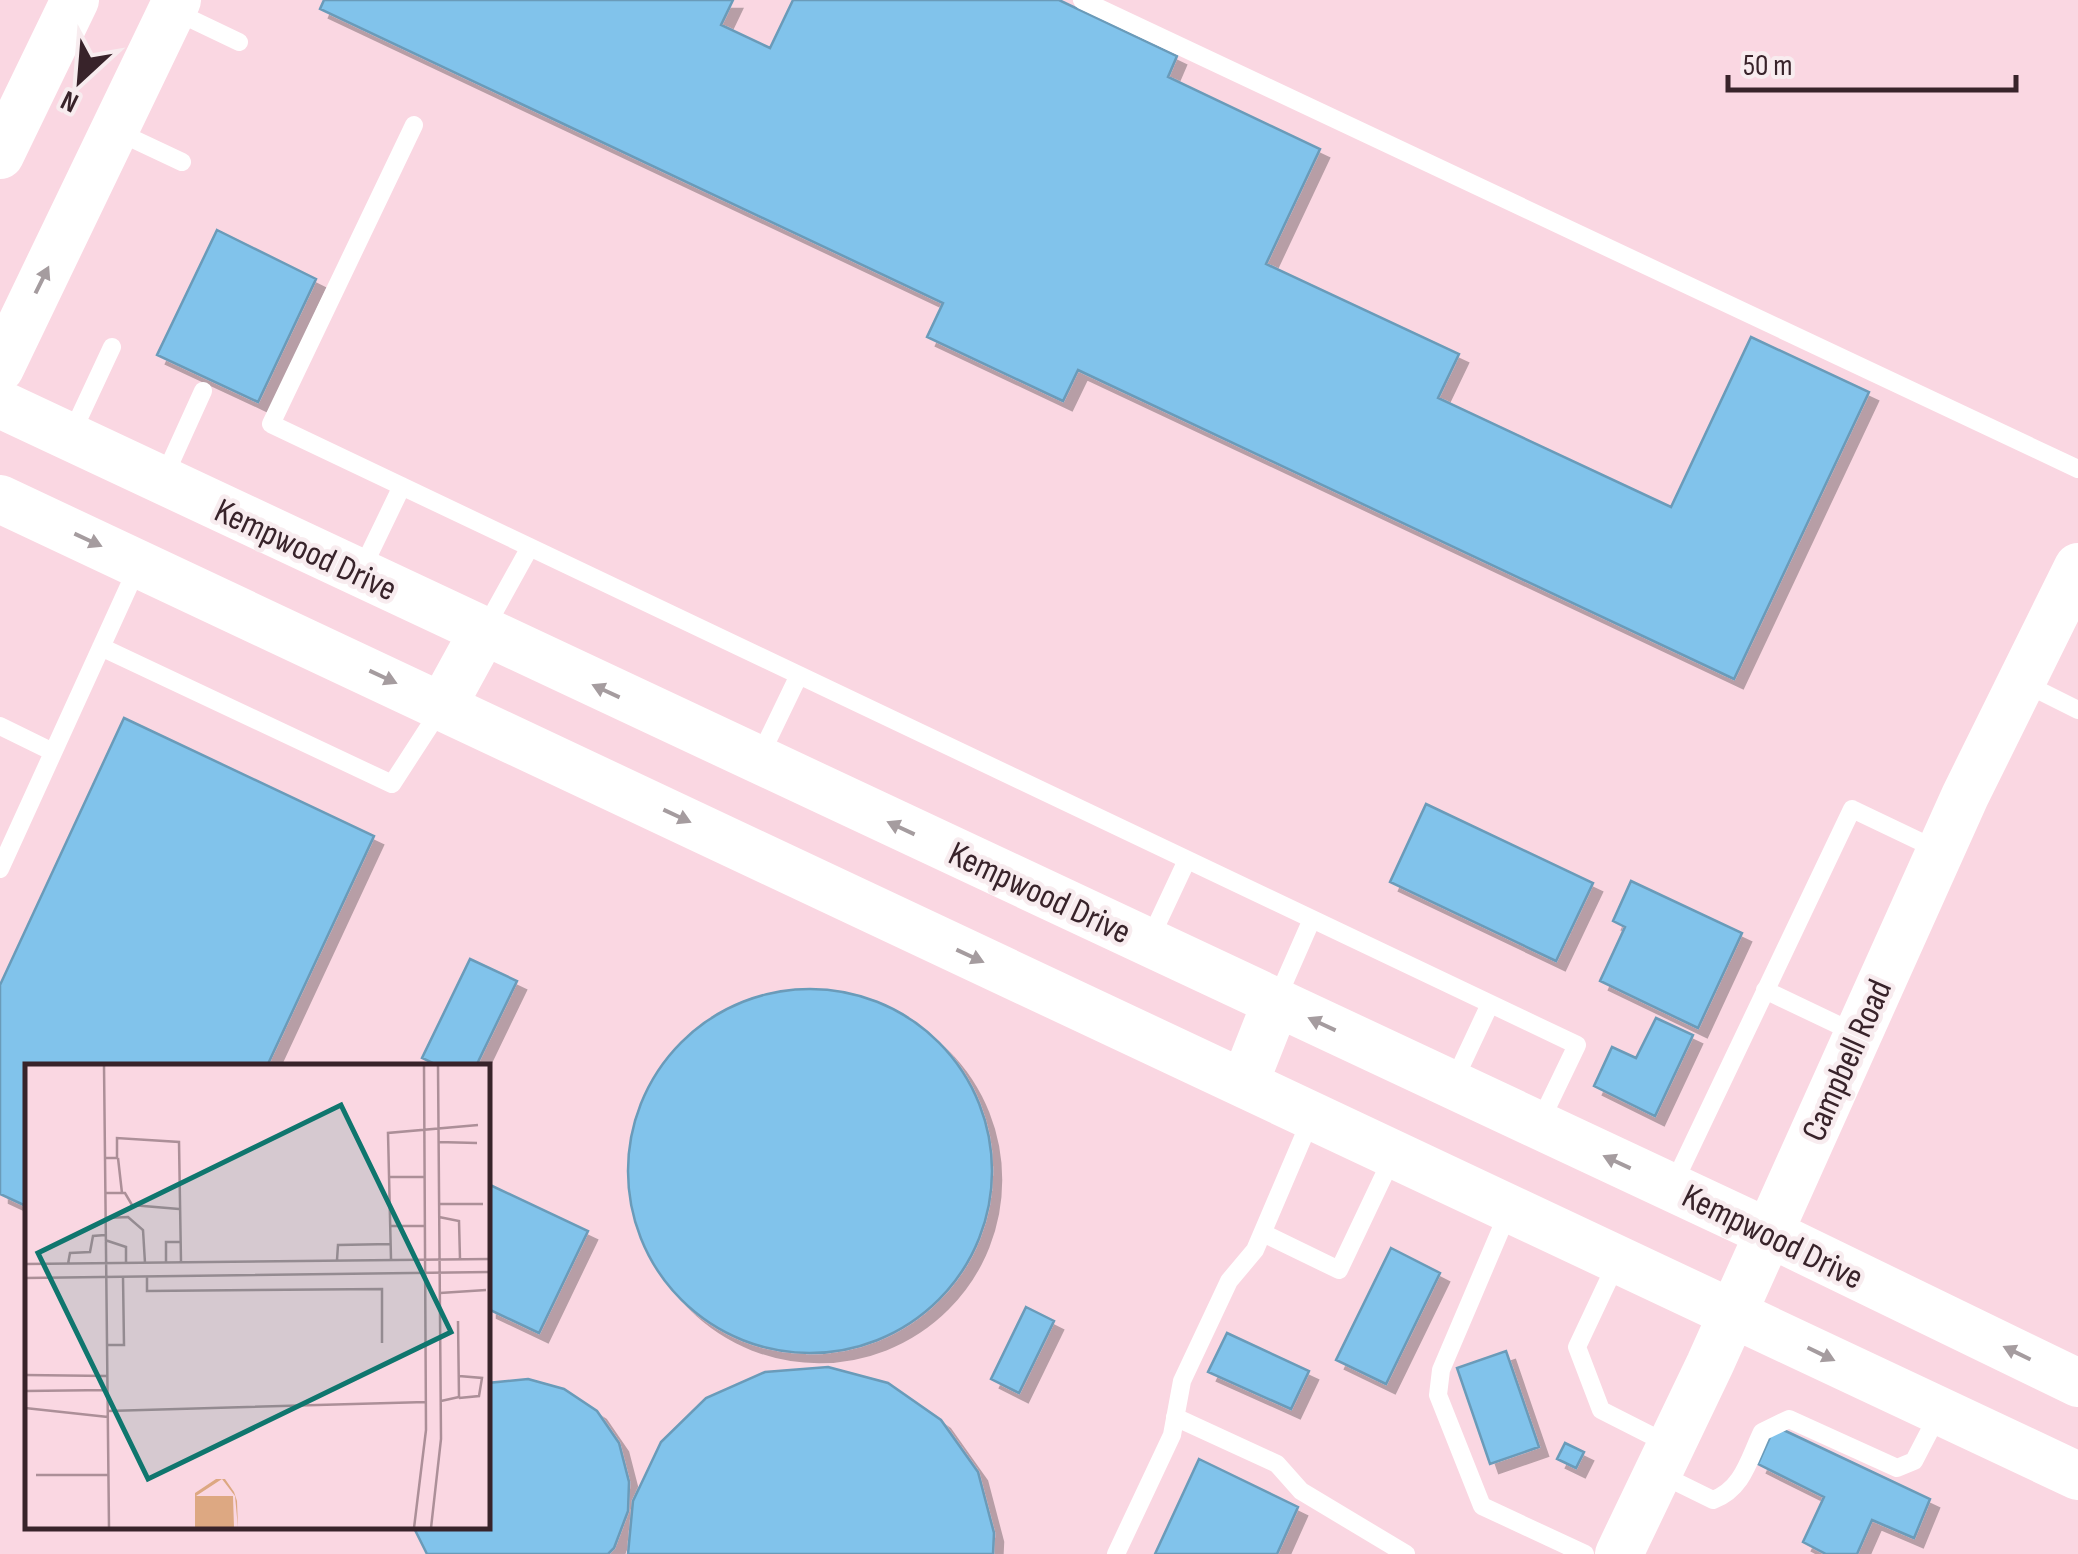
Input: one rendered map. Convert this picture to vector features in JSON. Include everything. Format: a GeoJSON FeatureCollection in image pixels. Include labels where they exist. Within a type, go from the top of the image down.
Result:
{"type":"FeatureCollection","features":[{"type":"Feature","properties":{"kind":"main road"},"geometry":{"type":"LineString","coordinates":[[0,155],[75,0]]}},
{"type":"Feature","properties":{"kind":"main road"},"geometry":{"type":"LineString","coordinates":[[0,368],[174,5]]}},
{"type":"Feature","properties":{"kind":"main road","name":"Kempwood Drive"},"geometry":{"type":"LineString","coordinates":[[0,404],[1768,1232],[2078,1383]]}},
{"type":"Feature","properties":{"kind":"main road"},"geometry":{"type":"LineString","coordinates":[[0,498],[2078,1476]]}},
{"type":"Feature","properties":{"kind":"main road","name":"Campbell Road"},"geometry":{"type":"LineString","coordinates":[[1618,1554],[1733,1312],[1940,851],[2022,682],[2072,596]]}},
{"type":"Feature","properties":{"kind":"main road"},"geometry":{"type":"LineString","coordinates":[[443,706],[483,632]]}},
{"type":"Feature","properties":{"kind":"main road"},"geometry":{"type":"LineString","coordinates":[[1244,1084],[1276,1003]]}},
{"type":"Feature","properties":{"kind":"lane"},"geometry":{"type":"LineString","coordinates":[[1082,0],[2078,468]]}},
{"type":"Feature","properties":{"kind":"lane"},"geometry":{"type":"LineString","coordinates":[[174,5],[239,42]]}},
{"type":"Feature","properties":{"kind":"lane"},"geometry":{"type":"LineString","coordinates":[[414,125],[271,424],[1577,1045],[1538,1125]]}},
{"type":"Feature","properties":{"kind":"lane"},"geometry":{"type":"LineString","coordinates":[[114,130],[182,162]]}},
{"type":"Feature","properties":{"kind":"lane"},"geometry":{"type":"LineString","coordinates":[[70,437],[112,347]]}},
{"type":"Feature","properties":{"kind":"lane"},"geometry":{"type":"LineString","coordinates":[[162,481],[202,391]]}},
{"type":"Feature","properties":{"kind":"lane"},"geometry":{"type":"LineString","coordinates":[[360,574],[402,486]]}},
{"type":"Feature","properties":{"kind":"lane"},"geometry":{"type":"LineString","coordinates":[[483,632],[530,547]]}},
{"type":"Feature","properties":{"kind":"lane"},"geometry":{"type":"LineString","coordinates":[[0,869],[139,564]]}},
{"type":"Feature","properties":{"kind":"lane"},"geometry":{"type":"LineString","coordinates":[[100,647],[392,784],[443,706]]}},
{"type":"Feature","properties":{"kind":"lane"},"geometry":{"type":"LineString","coordinates":[[757,761],[799,675]]}},
{"type":"Feature","properties":{"kind":"lane"},"geometry":{"type":"LineString","coordinates":[[2022,682],[2078,710]]}},
{"type":"Feature","properties":{"kind":"lane"},"geometry":{"type":"LineString","coordinates":[[0,726],[53,752]]}},
{"type":"Feature","properties":{"kind":"lane"},"geometry":{"type":"LineString","coordinates":[[1672,1188],[1852,809],[1940,851]]}},
{"type":"Feature","properties":{"kind":"lane"},"geometry":{"type":"LineString","coordinates":[[1148,943],[1187,860]]}},
{"type":"Feature","properties":{"kind":"lane"},"geometry":{"type":"LineString","coordinates":[[1276,1003],[1312,919]]}},
{"type":"Feature","properties":{"kind":"lane"},"geometry":{"type":"LineString","coordinates":[[1765,990],[1858,1035]]}},
{"type":"Feature","properties":{"kind":"lane"},"geometry":{"type":"LineString","coordinates":[[1452,1084],[1490,1004]]}},
{"type":"Feature","properties":{"kind":"lane"},"geometry":{"type":"LineString","coordinates":[[1116,1554],[1172,1435],[1182,1381],[1229,1281],[1263,1233],[1313,1116]]}},
{"type":"Feature","properties":{"kind":"lane"},"geometry":{"type":"LineString","coordinates":[[1263,1233],[1340,1270],[1394,1154]]}},
{"type":"Feature","properties":{"kind":"lane"},"geometry":{"type":"LineString","coordinates":[[1510,1208],[1441,1370],[1438,1396],[1482,1506],[1585,1554]]}},
{"type":"Feature","properties":{"kind":"lane"},"geometry":{"type":"LineString","coordinates":[[1618,1258],[1576,1347],[1600,1410],[1713,1500],[1738,1486],[1762,1432],[1790,1419],[1898,1468],[1914,1461],[1940,1410]]}},
{"type":"Feature","properties":{"kind":"lane"},"geometry":{"type":"LineString","coordinates":[[1176,1416],[1278,1464],[1301,1491],[1406,1554]]}},
{"type":"Feature","properties":{"kind":"building"},"geometry":{"type":"Polygon","coordinates":[[[324,0],[733,0],[721,25],[770,48],[793,0],[1059,0],[1177,56],[1168,77],[1320,149],[1266,264],[1459,354],[1438,398],[1671,507],[1751,337],[1869,392],[1734,679],[1078,370],[1063,401],[927,337],[943,303],[320,9],[324,0]]]}},
{"type":"Feature","properties":{"kind":"building"},"geometry":{"type":"Polygon","coordinates":[[[217,230],[316,279],[258,402],[157,355],[217,230]]]}},
{"type":"Feature","properties":{"kind":"building"},"geometry":{"type":"Polygon","coordinates":[[[124,718],[374,836],[268,1064],[25,1064],[25,1206],[0,1194],[0,985],[124,718]]]}},
{"type":"Feature","properties":{"kind":"building"},"geometry":{"type":"Polygon","coordinates":[[[1426,804],[1593,883],[1556,961],[1390,882],[1426,804]]]}},
{"type":"Feature","properties":{"kind":"building"},"geometry":{"type":"Polygon","coordinates":[[[1631,881],[1742,933],[1698,1028],[1600,981],[1625,927],[1613,921],[1631,881]]]}},
{"type":"Feature","properties":{"kind":"building"},"geometry":{"type":"Polygon","coordinates":[[[470,959],[517,981],[477,1064],[435,1064],[422,1058],[470,959]]]}},
{"type":"Feature","properties":{"kind":"building"},"geometry":{"type":"Polygon","coordinates":[[[810,989],[880,1003],[911,1020],[938,1043],[961,1070],[978,1101],[992,1171],[978,1241],[961,1272],[938,1299],[911,1322],[880,1339],[810,1353],[740,1339],[709,1322],[682,1299],[659,1272],[642,1241],[628,1171],[642,1101],[659,1070],[682,1043],[709,1020],[740,1003],[810,989]]]}},
{"type":"Feature","properties":{"kind":"building"},"geometry":{"type":"Polygon","coordinates":[[[1656,1018],[1693,1035],[1655,1116],[1594,1086],[1612,1047],[1636,1058],[1656,1018]]]}},
{"type":"Feature","properties":{"kind":"building"},"geometry":{"type":"Polygon","coordinates":[[[490,1185],[588,1231],[539,1333],[490,1310],[490,1185]]]}},
{"type":"Feature","properties":{"kind":"building"},"geometry":{"type":"Polygon","coordinates":[[[1391,1248],[1440,1273],[1386,1384],[1336,1360],[1391,1248]]]}},
{"type":"Feature","properties":{"kind":"building"},"geometry":{"type":"Polygon","coordinates":[[[1026,1307],[1054,1321],[1019,1393],[991,1379],[1026,1307]]]}},
{"type":"Feature","properties":{"kind":"building"},"geometry":{"type":"Polygon","coordinates":[[[1227,1333],[1309,1371],[1291,1409],[1208,1372],[1227,1333]]]}},
{"type":"Feature","properties":{"kind":"building"},"geometry":{"type":"Polygon","coordinates":[[[1506,1351],[1539,1447],[1490,1464],[1457,1368],[1506,1351]]]}},
{"type":"Feature","properties":{"kind":"building"},"geometry":{"type":"Polygon","coordinates":[[[828,1367],[888,1383],[941,1420],[978,1472],[994,1533],[993,1554],[628,1554],[633,1501],[661,1442],[706,1398],[765,1372],[828,1367]]]}},
{"type":"Feature","properties":{"kind":"building"},"geometry":{"type":"Polygon","coordinates":[[[528,1379],[564,1389],[597,1411],[619,1443],[629,1482],[628,1511],[608,1554],[427,1554],[414,1529],[490,1529],[490,1383],[528,1379]]]}},
{"type":"Feature","properties":{"kind":"building"},"geometry":{"type":"Polygon","coordinates":[[[1775,1426],[1930,1499],[1914,1538],[1872,1520],[1857,1554],[1826,1554],[1803,1542],[1824,1497],[1758,1464],[1775,1426]]]}},
{"type":"Feature","properties":{"kind":"building"},"geometry":{"type":"Polygon","coordinates":[[[1565,1443],[1584,1452],[1576,1468],[1557,1459],[1565,1443]]]}},
{"type":"Feature","properties":{"kind":"building"},"geometry":{"type":"Polygon","coordinates":[[[1199,1459],[1298,1507],[1277,1554],[1155,1554],[1199,1459]]]}}]}
